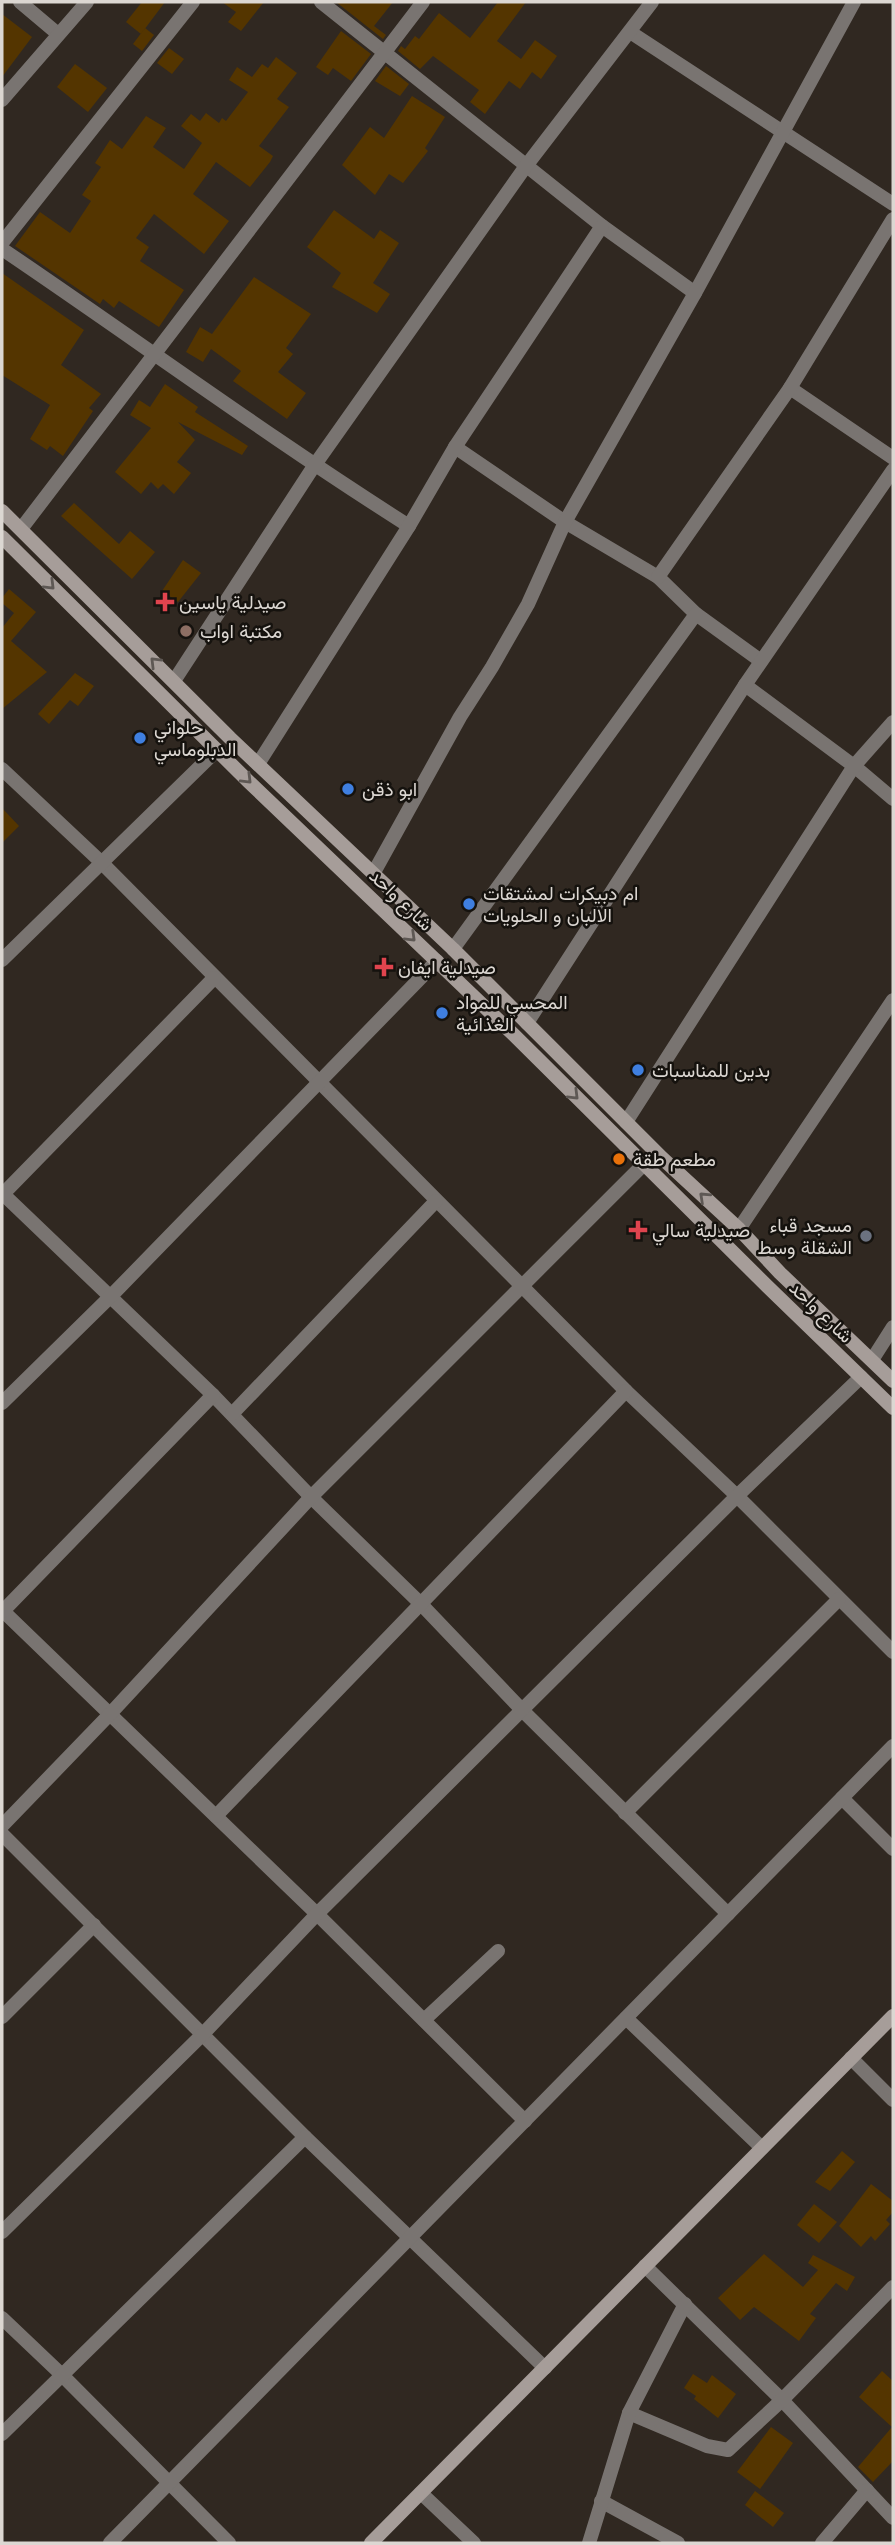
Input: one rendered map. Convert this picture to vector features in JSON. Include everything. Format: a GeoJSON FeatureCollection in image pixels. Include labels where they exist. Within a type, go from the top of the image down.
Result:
{"type":"FeatureCollection","features":[{"type":"Feature","properties":{"kind":"street"},"geometry":{"type":"LineString","coordinates":[[20,2],[58,34]]}},
{"type":"Feature","properties":{"kind":"street"},"geometry":{"type":"LineString","coordinates":[[2,100],[87,2]]}},
{"type":"Feature","properties":{"kind":"street"},"geometry":{"type":"LineString","coordinates":[[2,243],[192,2]]}},
{"type":"Feature","properties":{"kind":"street"},"geometry":{"type":"LineString","coordinates":[[321,2],[602,226],[695,293]]}},
{"type":"Feature","properties":{"kind":"street"},"geometry":{"type":"LineString","coordinates":[[21,529],[423,2]]}},
{"type":"Feature","properties":{"kind":"street"},"geometry":{"type":"LineString","coordinates":[[174,681],[314,466],[526,166],[652,2]]}},
{"type":"Feature","properties":{"kind":"street"},"geometry":{"type":"LineString","coordinates":[[373,874],[460,717],[528,604],[565,522],[695,293],[854,2]]}},
{"type":"Feature","properties":{"kind":"street"},"geometry":{"type":"LineString","coordinates":[[630,32],[893,204]]}},
{"type":"Feature","properties":{"kind":"street"},"geometry":{"type":"LineString","coordinates":[[658,577],[790,388],[893,219]]}},
{"type":"Feature","properties":{"kind":"street"},"geometry":{"type":"LineString","coordinates":[[258,764],[456,447],[602,226]]}},
{"type":"Feature","properties":{"kind":"street"},"geometry":{"type":"LineString","coordinates":[[2,249],[154,352],[314,466],[409,526]]}},
{"type":"Feature","properties":{"kind":"street"},"geometry":{"type":"LineString","coordinates":[[790,388],[893,457]]}},
{"type":"Feature","properties":{"kind":"street"},"geometry":{"type":"LineString","coordinates":[[456,447],[565,522],[658,577],[696,614],[761,661]]}},
{"type":"Feature","properties":{"kind":"street"},"geometry":{"type":"LineString","coordinates":[[527,1023],[745,685],[893,470]]}},
{"type":"Feature","properties":{"kind":"street","name":"شارع واحد"},"geometry":{"type":"LineString","coordinates":[[2,511],[258,764],[453,949],[625,1122],[739,1229],[780,1273],[893,1381]]}},
{"type":"Feature","properties":{"kind":"street","name":"شارع واحد"},"geometry":{"type":"LineString","coordinates":[[2,537],[317,848],[437,961],[893,1408]]}},
{"type":"Feature","properties":{"kind":"street"},"geometry":{"type":"LineString","coordinates":[[453,949],[696,614]]}},
{"type":"Feature","properties":{"kind":"street"},"geometry":{"type":"LineString","coordinates":[[745,685],[854,766],[893,799]]}},
{"type":"Feature","properties":{"kind":"street"},"geometry":{"type":"LineString","coordinates":[[625,1122],[854,766],[893,722]]}},
{"type":"Feature","properties":{"kind":"street"},"geometry":{"type":"LineString","coordinates":[[2,960],[217,750]]}},
{"type":"Feature","properties":{"kind":"street"},"geometry":{"type":"LineString","coordinates":[[2,769],[101,862],[626,1391],[737,1496],[893,1652]]}},
{"type":"Feature","properties":{"kind":"street"},"geometry":{"type":"LineString","coordinates":[[317,848],[330,833]]}},
{"type":"Feature","properties":{"kind":"street"},"geometry":{"type":"LineString","coordinates":[[2,1403],[111,1296],[437,961]]}},
{"type":"Feature","properties":{"kind":"street"},"geometry":{"type":"LineString","coordinates":[[214,978],[2,1194],[213,1395],[311,1497],[420,1603],[523,1711],[727,1914]]}},
{"type":"Feature","properties":{"kind":"street"},"geometry":{"type":"LineString","coordinates":[[739,1229],[893,999]]}},
{"type":"Feature","properties":{"kind":"street"},"geometry":{"type":"LineString","coordinates":[[2,1826],[311,1497],[644,1164]]}},
{"type":"Feature","properties":{"kind":"street"},"geometry":{"type":"LineString","coordinates":[[232,1414],[436,1201]]}},
{"type":"Feature","properties":{"kind":"street"},"geometry":{"type":"LineString","coordinates":[[768,1287],[780,1273]]}},
{"type":"Feature","properties":{"kind":"street"},"geometry":{"type":"LineString","coordinates":[[824,1341],[838,1327]]}},
{"type":"Feature","properties":{"kind":"street"},"geometry":{"type":"LineString","coordinates":[[872,1360],[893,1327]]}},
{"type":"Feature","properties":{"kind":"street"},"geometry":{"type":"LineString","coordinates":[[2,2232],[202,2035],[317,1914],[737,1496],[861,1377]]}},
{"type":"Feature","properties":{"kind":"street"},"geometry":{"type":"LineString","coordinates":[[216,1815],[626,1391]]}},
{"type":"Feature","properties":{"kind":"street"},"geometry":{"type":"LineString","coordinates":[[213,1395],[2,1610],[216,1815],[525,2121]]}},
{"type":"Feature","properties":{"kind":"street"},"geometry":{"type":"LineString","coordinates":[[625,1813],[839,1599]]}},
{"type":"Feature","properties":{"kind":"street"},"geometry":{"type":"LineString","coordinates":[[110,2543],[893,1746]]}},
{"type":"Feature","properties":{"kind":"street"},"geometry":{"type":"LineString","coordinates":[[842,1798],[893,1849]]}},
{"type":"Feature","properties":{"kind":"street"},"geometry":{"type":"LineString","coordinates":[[2,1835],[305,2137],[545,2368]]}},
{"type":"Feature","properties":{"kind":"street"},"geometry":{"type":"LineString","coordinates":[[2,2017],[94,1925]]}},
{"type":"Feature","properties":{"kind":"street"},"geometry":{"type":"LineString","coordinates":[[424,2020],[498,1951]]}},
{"type":"Feature","properties":{"kind":"street"},"geometry":{"type":"LineString","coordinates":[[371,2543],[893,2016]]}},
{"type":"Feature","properties":{"kind":"street"},"geometry":{"type":"LineString","coordinates":[[626,2018],[762,2148]]}},
{"type":"Feature","properties":{"kind":"street"},"geometry":{"type":"LineString","coordinates":[[851,2058],[893,2100]]}},
{"type":"Feature","properties":{"kind":"street"},"geometry":{"type":"LineString","coordinates":[[2,2434],[305,2137]]}},
{"type":"Feature","properties":{"kind":"street"},"geometry":{"type":"LineString","coordinates":[[645,2266],[782,2400],[891,2512]]}},
{"type":"Feature","properties":{"kind":"street"},"geometry":{"type":"LineString","coordinates":[[629,2413],[707,2446],[722,2450],[734,2445],[893,2287]]}},
{"type":"Feature","properties":{"kind":"street"},"geometry":{"type":"LineString","coordinates":[[589,2543],[629,2413],[685,2304]]}},
{"type":"Feature","properties":{"kind":"street"},"geometry":{"type":"LineString","coordinates":[[2,2318],[171,2482],[229,2543]]}},
{"type":"Feature","properties":{"kind":"street"},"geometry":{"type":"LineString","coordinates":[[822,2543],[867,2490]]}},
{"type":"Feature","properties":{"kind":"street"},"geometry":{"type":"LineString","coordinates":[[421,2493],[474,2543]]}},
{"type":"Feature","properties":{"kind":"street"},"geometry":{"type":"LineString","coordinates":[[601,2501],[678,2543]]}},
{"type":"Feature","properties":{"kind":"building"},"geometry":{"type":"Polygon","coordinates":[[[142,2],[165,2],[141,34],[126,22],[142,2]]]}},
{"type":"Feature","properties":{"kind":"building"},"geometry":{"type":"Polygon","coordinates":[[[222,2],[264,2],[241,31],[228,22],[236,12],[222,2]]]}},
{"type":"Feature","properties":{"kind":"building"},"geometry":{"type":"Polygon","coordinates":[[[336,2],[393,2],[374,26],[386,35],[383,39],[336,2]]]}},
{"type":"Feature","properties":{"kind":"building"},"geometry":{"type":"Polygon","coordinates":[[[498,2],[526,2],[497,41],[521,59],[535,40],[557,56],[541,79],[532,72],[520,89],[509,81],[485,114],[470,102],[479,90],[433,56],[420,69],[398,51],[401,46],[405,49],[415,36],[419,39],[439,13],[470,38],[498,2]]]}},
{"type":"Feature","properties":{"kind":"building"},"geometry":{"type":"Polygon","coordinates":[[[2,14],[32,37],[2,77],[2,14]]]}},
{"type":"Feature","properties":{"kind":"building"},"geometry":{"type":"Polygon","coordinates":[[[145,28],[154,35],[142,51],[133,44],[145,28]]]}},
{"type":"Feature","properties":{"kind":"building"},"geometry":{"type":"Polygon","coordinates":[[[341,31],[371,54],[351,81],[333,68],[328,75],[316,67],[341,31]]]}},
{"type":"Feature","properties":{"kind":"building"},"geometry":{"type":"Polygon","coordinates":[[[169,48],[184,59],[172,74],[157,63],[169,48]]]}},
{"type":"Feature","properties":{"kind":"building"},"geometry":{"type":"Polygon","coordinates":[[[276,57],[297,73],[277,99],[289,107],[259,146],[273,156],[250,187],[216,162],[193,194],[229,221],[204,254],[154,214],[136,238],[149,247],[140,261],[184,290],[159,327],[119,301],[114,308],[103,299],[100,304],[15,246],[40,212],[70,233],[91,201],[82,195],[101,167],[95,163],[110,140],[122,149],[146,116],[166,128],[153,147],[184,169],[202,143],[181,126],[191,114],[200,121],[206,113],[219,123],[222,118],[226,121],[248,92],[229,80],[237,67],[252,77],[262,64],[268,68],[276,57]]]}},
{"type":"Feature","properties":{"kind":"building"},"geometry":{"type":"Polygon","coordinates":[[[75,64],[107,88],[88,112],[57,87],[75,64]]]}},
{"type":"Feature","properties":{"kind":"building"},"geometry":{"type":"Polygon","coordinates":[[[386,66],[409,84],[400,96],[375,81],[386,66]]]}},
{"type":"Feature","properties":{"kind":"building"},"geometry":{"type":"Polygon","coordinates":[[[412,96],[445,117],[425,148],[428,151],[403,183],[389,174],[375,195],[342,165],[370,127],[384,138],[412,96]]]}},
{"type":"Feature","properties":{"kind":"building"},"geometry":{"type":"Polygon","coordinates":[[[334,210],[374,239],[380,230],[399,243],[373,283],[390,294],[377,313],[332,287],[341,273],[307,247],[334,210]]]}},
{"type":"Feature","properties":{"kind":"building"},"geometry":{"type":"Polygon","coordinates":[[[2,273],[84,330],[61,365],[101,394],[89,408],[93,411],[63,456],[50,446],[47,450],[30,439],[50,405],[2,375],[2,273]]]}},
{"type":"Feature","properties":{"kind":"building"},"geometry":{"type":"Polygon","coordinates":[[[254,277],[311,314],[286,348],[293,354],[278,372],[306,393],[287,419],[233,381],[241,371],[211,349],[203,362],[186,352],[200,327],[212,334],[254,277]]]}},
{"type":"Feature","properties":{"kind":"building"},"geometry":{"type":"Polygon","coordinates":[[[165,384],[198,407],[195,412],[248,446],[242,455],[178,422],[195,440],[177,462],[191,473],[174,494],[163,484],[158,489],[151,482],[141,494],[115,472],[151,428],[130,415],[139,400],[150,407],[165,384]]]}},
{"type":"Feature","properties":{"kind":"building"},"geometry":{"type":"Polygon","coordinates":[[[74,503],[119,544],[130,531],[155,552],[132,579],[61,516],[74,503]]]}},
{"type":"Feature","properties":{"kind":"building"},"geometry":{"type":"Polygon","coordinates":[[[183,560],[201,573],[178,602],[162,591],[183,560]]]}},
{"type":"Feature","properties":{"kind":"building"},"geometry":{"type":"Polygon","coordinates":[[[9,589],[36,612],[11,641],[47,672],[2,709],[2,628],[14,613],[2,603],[2,598],[9,589]]]}},
{"type":"Feature","properties":{"kind":"building"},"geometry":{"type":"Polygon","coordinates":[[[75,673],[94,686],[78,706],[70,700],[49,724],[38,714],[75,673]]]}},
{"type":"Feature","properties":{"kind":"building"},"geometry":{"type":"Polygon","coordinates":[[[2,808],[19,826],[2,843],[2,808]]]}},
{"type":"Feature","properties":{"kind":"building"},"geometry":{"type":"Polygon","coordinates":[[[842,2151],[855,2162],[830,2191],[815,2182],[842,2151]]]}},
{"type":"Feature","properties":{"kind":"building"},"geometry":{"type":"Polygon","coordinates":[[[871,2184],[893,2201],[893,2212],[886,2220],[890,2224],[875,2241],[871,2236],[861,2247],[839,2226],[871,2184]]]}},
{"type":"Feature","properties":{"kind":"building"},"geometry":{"type":"Polygon","coordinates":[[[814,2204],[837,2222],[819,2243],[797,2225],[814,2204]]]}},
{"type":"Feature","properties":{"kind":"building"},"geometry":{"type":"Polygon","coordinates":[[[764,2254],[803,2287],[818,2270],[808,2263],[813,2255],[855,2277],[847,2291],[836,2283],[810,2314],[816,2318],[799,2341],[754,2307],[740,2320],[718,2298],[764,2254]]]}},
{"type":"Feature","properties":{"kind":"building"},"geometry":{"type":"Polygon","coordinates":[[[882,2371],[893,2381],[893,2461],[873,2482],[858,2467],[892,2427],[859,2397],[882,2371]]]}},
{"type":"Feature","properties":{"kind":"building"},"geometry":{"type":"Polygon","coordinates":[[[693,2374],[707,2383],[712,2375],[736,2394],[718,2418],[684,2388],[693,2374]]]}},
{"type":"Feature","properties":{"kind":"building"},"geometry":{"type":"Polygon","coordinates":[[[771,2427],[793,2443],[760,2489],[737,2472],[771,2427]]]}},
{"type":"Feature","properties":{"kind":"building"},"geometry":{"type":"Polygon","coordinates":[[[755,2491],[784,2513],[773,2527],[745,2505],[755,2491]]]}},
{"type":"Feature","properties":{"kind":"place","name":"صيدلية ياسين"},"geometry":{"type":"Point","coordinates":[165,602]}},
{"type":"Feature","properties":{"kind":"place","name":"مكتبة اواب"},"geometry":{"type":"Point","coordinates":[186,631]}},
{"type":"Feature","properties":{"kind":"place","name":"حلواني الدبلوماسي"},"geometry":{"type":"Point","coordinates":[140,738]}},
{"type":"Feature","properties":{"kind":"place","name":"ابو ذقن"},"geometry":{"type":"Point","coordinates":[348,789]}},
{"type":"Feature","properties":{"kind":"place","name":"ام دبيكرات لمشتقات الالبان و الحلويات"},"geometry":{"type":"Point","coordinates":[469,904]}},
{"type":"Feature","properties":{"kind":"place","name":"صيدلية ايفان"},"geometry":{"type":"Point","coordinates":[384,967]}},
{"type":"Feature","properties":{"kind":"place","name":"المحسي للمواد الغذائية"},"geometry":{"type":"Point","coordinates":[442,1013]}},
{"type":"Feature","properties":{"kind":"place","name":"بدين للمناسبات"},"geometry":{"type":"Point","coordinates":[638,1070]}},
{"type":"Feature","properties":{"kind":"place","name":"مطعم طقة"},"geometry":{"type":"Point","coordinates":[619,1159]}},
{"type":"Feature","properties":{"kind":"place","name":"صيدلية سالي"},"geometry":{"type":"Point","coordinates":[638,1230]}},
{"type":"Feature","properties":{"kind":"place","name":"مسجد قباء الشقلة وسط"},"geometry":{"type":"Point","coordinates":[866,1236]}}]}
